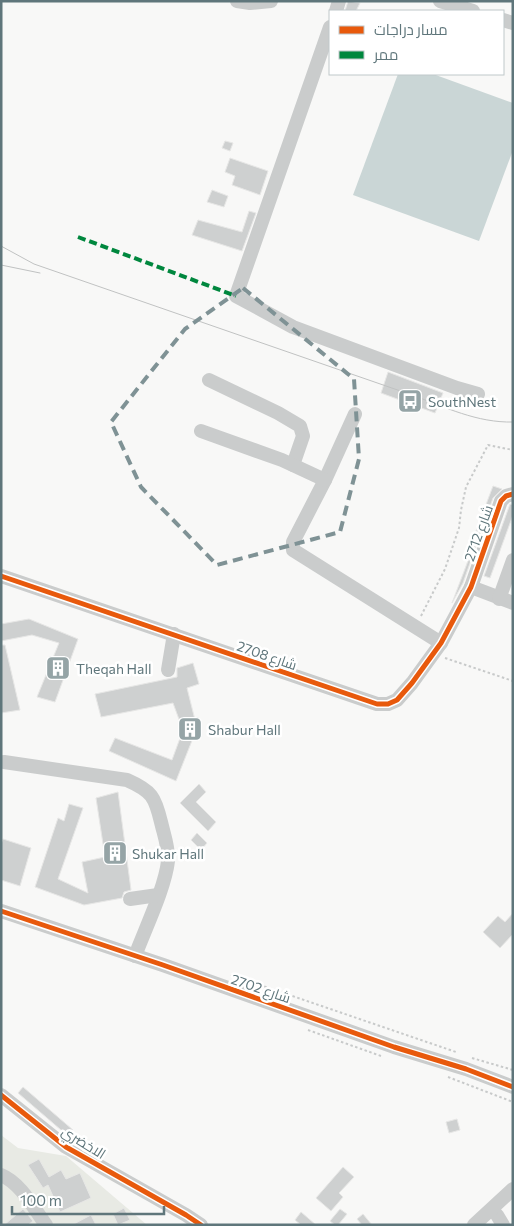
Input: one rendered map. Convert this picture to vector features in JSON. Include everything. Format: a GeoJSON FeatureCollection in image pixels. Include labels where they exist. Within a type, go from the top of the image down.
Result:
{"type":"FeatureCollection","features":[{"type":"Feature","properties":{"kind":"street"},"geometry":{"type":"LineString","coordinates":[[237,1],[250,3],[271,1]]}},
{"type":"Feature","properties":{"kind":"street"},"geometry":{"type":"LineString","coordinates":[[440,1],[470,10]]}},
{"type":"Feature","properties":{"kind":"street"},"geometry":{"type":"LineString","coordinates":[[329,29],[236,296],[293,327],[457,388],[478,394]]}},
{"type":"Feature","properties":{"kind":"street"},"geometry":{"type":"LineString","coordinates":[[209,380],[278,412],[300,426],[302,436],[293,465]]}},
{"type":"Feature","properties":{"kind":"street"},"geometry":{"type":"LineString","coordinates":[[355,414],[325,480],[293,542],[293,550],[416,626],[438,648]]}},
{"type":"Feature","properties":{"kind":"street"},"geometry":{"type":"LineString","coordinates":[[201,431],[293,465],[325,480]]}},
{"type":"Feature","properties":{"kind":"street","name":"شارع 2712"},"geometry":{"type":"LineString","coordinates":[[471,587],[501,501],[506,496],[513,494]]}},
{"type":"Feature","properties":{"kind":"street"},"geometry":{"type":"LineString","coordinates":[[498,599],[513,560]]}},
{"type":"Feature","properties":{"kind":"street","name":"شارع 2708"},"geometry":{"type":"LineString","coordinates":[[1,576],[377,704],[388,704],[397,700],[405,693],[438,648],[471,587]]}},
{"type":"Feature","properties":{"kind":"street"},"geometry":{"type":"LineString","coordinates":[[471,587],[498,599],[513,603]]}},
{"type":"Feature","properties":{"kind":"street"},"geometry":{"type":"LineString","coordinates":[[168,670],[174,634]]}},
{"type":"Feature","properties":{"kind":"street"},"geometry":{"type":"LineString","coordinates":[[4,762],[127,780],[153,796],[157,804],[168,860],[164,880],[135,956]]}},
{"type":"Feature","properties":{"kind":"street"},"geometry":{"type":"LineString","coordinates":[[130,899],[158,895]]}},
{"type":"Feature","properties":{"kind":"street","name":"شارع 2702"},"geometry":{"type":"LineString","coordinates":[[1,911],[394,1047],[466,1069],[513,1087]]}},
{"type":"Feature","properties":{"kind":"street","name":"الاخضري"},"geometry":{"type":"LineString","coordinates":[[1,1095],[66,1147],[200,1225]]}},
{"type":"Feature","properties":{"kind":"street"},"geometry":{"type":"LineString","coordinates":[[1,1175],[19,1189],[46,1225]]}},
{"type":"Feature","properties":{"kind":"street"},"geometry":{"type":"LineString","coordinates":[[474,1225],[513,1189]]}},
{"type":"Feature","properties":{"kind":"street"},"geometry":{"type":"LineString","coordinates":[[487,1225],[500,1220],[513,1200]]}},
{"type":"Feature","properties":{"kind":"street","name":"الاخضري"},"geometry":{"type":"LineString","coordinates":[[161,1201],[183,1225]]}},
{"type":"Feature","properties":{"kind":"path"},"geometry":{"type":"LineString","coordinates":[[416,626],[445,569],[459,528],[460,510],[466,487],[488,445],[513,450]]}},
{"type":"Feature","properties":{"kind":"path"},"geometry":{"type":"LineString","coordinates":[[438,648],[513,681]]}},
{"type":"Feature","properties":{"kind":"path"},"geometry":{"type":"LineString","coordinates":[[229,975],[457,1053]]}},
{"type":"Feature","properties":{"kind":"path"},"geometry":{"type":"LineString","coordinates":[[466,1056],[513,1070]]}},
{"type":"Feature","properties":{"kind":"highlighted area"},"geometry":{"type":"Polygon","coordinates":[[[243,288],[354,379],[359,459],[340,532],[217,565],[141,487],[111,422],[185,329],[243,288]]]}},
{"type":"Feature","properties":{"kind":"shaded area"},"geometry":{"type":"Polygon","coordinates":[[[398,75],[436,75],[513,103],[513,150],[479,241],[353,195],[398,75]]]}},
{"type":"Feature","properties":{"kind":"shaded area"},"geometry":{"type":"Polygon","coordinates":[[[1,1135],[18,1148],[66,1156],[147,1225],[1,1225],[1,1135]]]}},
{"type":"Feature","properties":{"kind":"building"},"geometry":{"type":"Polygon","coordinates":[[[348,1],[360,3],[356,10],[345,10],[348,1]]]}},
{"type":"Feature","properties":{"kind":"building"},"geometry":{"type":"Polygon","coordinates":[[[225,141],[233,143],[230,151],[222,148],[225,141]]]}},
{"type":"Feature","properties":{"kind":"building"},"geometry":{"type":"Polygon","coordinates":[[[230,158],[268,171],[260,195],[232,185],[235,176],[225,172],[230,158]]]}},
{"type":"Feature","properties":{"kind":"building"},"geometry":{"type":"Polygon","coordinates":[[[212,190],[228,196],[224,207],[207,202],[212,190]]]}},
{"type":"Feature","properties":{"kind":"building"},"geometry":{"type":"Polygon","coordinates":[[[249,211],[256,213],[242,251],[192,235],[198,220],[242,232],[249,211]]]}},
{"type":"Feature","properties":{"kind":"building"},"geometry":{"type":"Polygon","coordinates":[[[388,372],[443,393],[435,413],[381,393],[388,372]]]}},
{"type":"Feature","properties":{"kind":"building"},"geometry":{"type":"Polygon","coordinates":[[[493,486],[502,489],[493,498],[463,583],[452,603],[479,532],[476,531],[493,486]]]}},
{"type":"Feature","properties":{"kind":"building"},"geometry":{"type":"Polygon","coordinates":[[[510,504],[513,505],[513,515],[490,578],[484,576],[510,504]]]}},
{"type":"Feature","properties":{"kind":"building","name":"Theqah Hall"},"geometry":{"type":"Polygon","coordinates":[[[29,619],[78,639],[55,702],[37,697],[59,643],[32,635],[1,641],[1,624],[29,619]]]}},
{"type":"Feature","properties":{"kind":"building"},"geometry":{"type":"Polygon","coordinates":[[[1,645],[5,645],[20,710],[1,713],[1,645]]]}},
{"type":"Feature","properties":{"kind":"building","name":"Shabur Hall"},"geometry":{"type":"Polygon","coordinates":[[[193,663],[199,684],[187,688],[197,728],[176,781],[109,751],[115,738],[172,760],[183,730],[173,703],[101,717],[95,694],[177,677],[177,668],[193,663]]]}},
{"type":"Feature","properties":{"kind":"building"},"geometry":{"type":"Polygon","coordinates":[[[199,784],[206,792],[196,802],[216,822],[208,831],[180,803],[199,784]]]}},
{"type":"Feature","properties":{"kind":"building","name":"Shukar Hall"},"geometry":{"type":"Polygon","coordinates":[[[118,792],[131,890],[124,892],[122,898],[84,905],[35,887],[58,818],[64,821],[69,804],[83,808],[58,879],[88,893],[82,862],[105,857],[96,798],[118,792]]]}},
{"type":"Feature","properties":{"kind":"building"},"geometry":{"type":"Polygon","coordinates":[[[197,833],[207,843],[201,850],[191,840],[197,833]]]}},
{"type":"Feature","properties":{"kind":"building"},"geometry":{"type":"Polygon","coordinates":[[[3,839],[31,848],[20,886],[1,880],[1,844],[3,839]]]}},
{"type":"Feature","properties":{"kind":"building"},"geometry":{"type":"Polygon","coordinates":[[[513,913],[513,934],[500,948],[483,932],[498,916],[505,922],[513,913]]]}},
{"type":"Feature","properties":{"kind":"building"},"geometry":{"type":"Polygon","coordinates":[[[23,1087],[73,1130],[68,1136],[18,1093],[23,1087]]]}},
{"type":"Feature","properties":{"kind":"building"},"geometry":{"type":"Polygon","coordinates":[[[457,1119],[460,1130],[449,1133],[446,1122],[457,1119]]]}},
{"type":"Feature","properties":{"kind":"building"},"geometry":{"type":"Polygon","coordinates":[[[39,1159],[49,1177],[61,1170],[66,1179],[80,1173],[91,1198],[60,1212],[48,1185],[43,1188],[28,1165],[39,1159]]]}},
{"type":"Feature","properties":{"kind":"building"},"geometry":{"type":"Polygon","coordinates":[[[343,1167],[354,1177],[339,1193],[343,1197],[331,1211],[316,1198],[343,1167]]]}},
{"type":"Feature","properties":{"kind":"building"},"geometry":{"type":"Polygon","coordinates":[[[124,1208],[130,1220],[118,1225],[113,1214],[124,1208]]]}},
{"type":"Feature","properties":{"kind":"building"},"geometry":{"type":"Polygon","coordinates":[[[23,1209],[33,1221],[28,1225],[4,1225],[23,1209]]]}},
{"type":"Feature","properties":{"kind":"building"},"geometry":{"type":"Polygon","coordinates":[[[340,1209],[347,1214],[338,1225],[335,1225],[330,1221],[340,1209]]]}},
{"type":"Feature","properties":{"kind":"building"},"geometry":{"type":"Polygon","coordinates":[[[301,1212],[316,1225],[301,1225],[295,1220],[301,1212]]]}},
{"type":"Feature","properties":{"kind":"building"},"geometry":{"type":"Polygon","coordinates":[[[363,1214],[372,1225],[362,1225],[357,1219],[363,1214]]]}},
{"type":"Feature","properties":{"kind":"building"},"geometry":{"type":"Polygon","coordinates":[[[91,1215],[96,1225],[72,1225],[87,1217],[91,1215]]]}},
{"type":"Feature","properties":{"kind":"tram line"},"geometry":{"type":"LineString","coordinates":[[1,246],[34,264],[461,413],[487,420],[513,422]]}},
{"type":"Feature","properties":{"kind":"tram line"},"geometry":{"type":"LineString","coordinates":[[1,265],[40,273]]}},
{"type":"Feature","properties":{"kind":"marked path"},"geometry":{"type":"LineString","coordinates":[[78,237],[236,296]]}},
{"type":"Feature","properties":{"kind":"cycle path"},"geometry":{"type":"LineString","coordinates":[[1,576],[377,704],[388,704],[397,700],[412,683],[441,643],[471,587],[501,501],[506,496],[513,494]]}},
{"type":"Feature","properties":{"kind":"cycle path"},"geometry":{"type":"LineString","coordinates":[[1,911],[163,965],[394,1047],[466,1069],[513,1087]]}},
{"type":"Feature","properties":{"kind":"cycle path"},"geometry":{"type":"LineString","coordinates":[[1,1095],[66,1147],[201,1225]]}},
{"type":"Feature","properties":{"kind":"place","name":"SouthNest"},"geometry":{"type":"Point","coordinates":[410,401]}},
{"type":"Feature","properties":{"kind":"place","name":"Theqah Hall"},"geometry":{"type":"Point","coordinates":[58,668]}},
{"type":"Feature","properties":{"kind":"place","name":"Shabur Hall"},"geometry":{"type":"Point","coordinates":[190,729]}},
{"type":"Feature","properties":{"kind":"place","name":"Shukar Hall"},"geometry":{"type":"Point","coordinates":[115,853]}}]}
